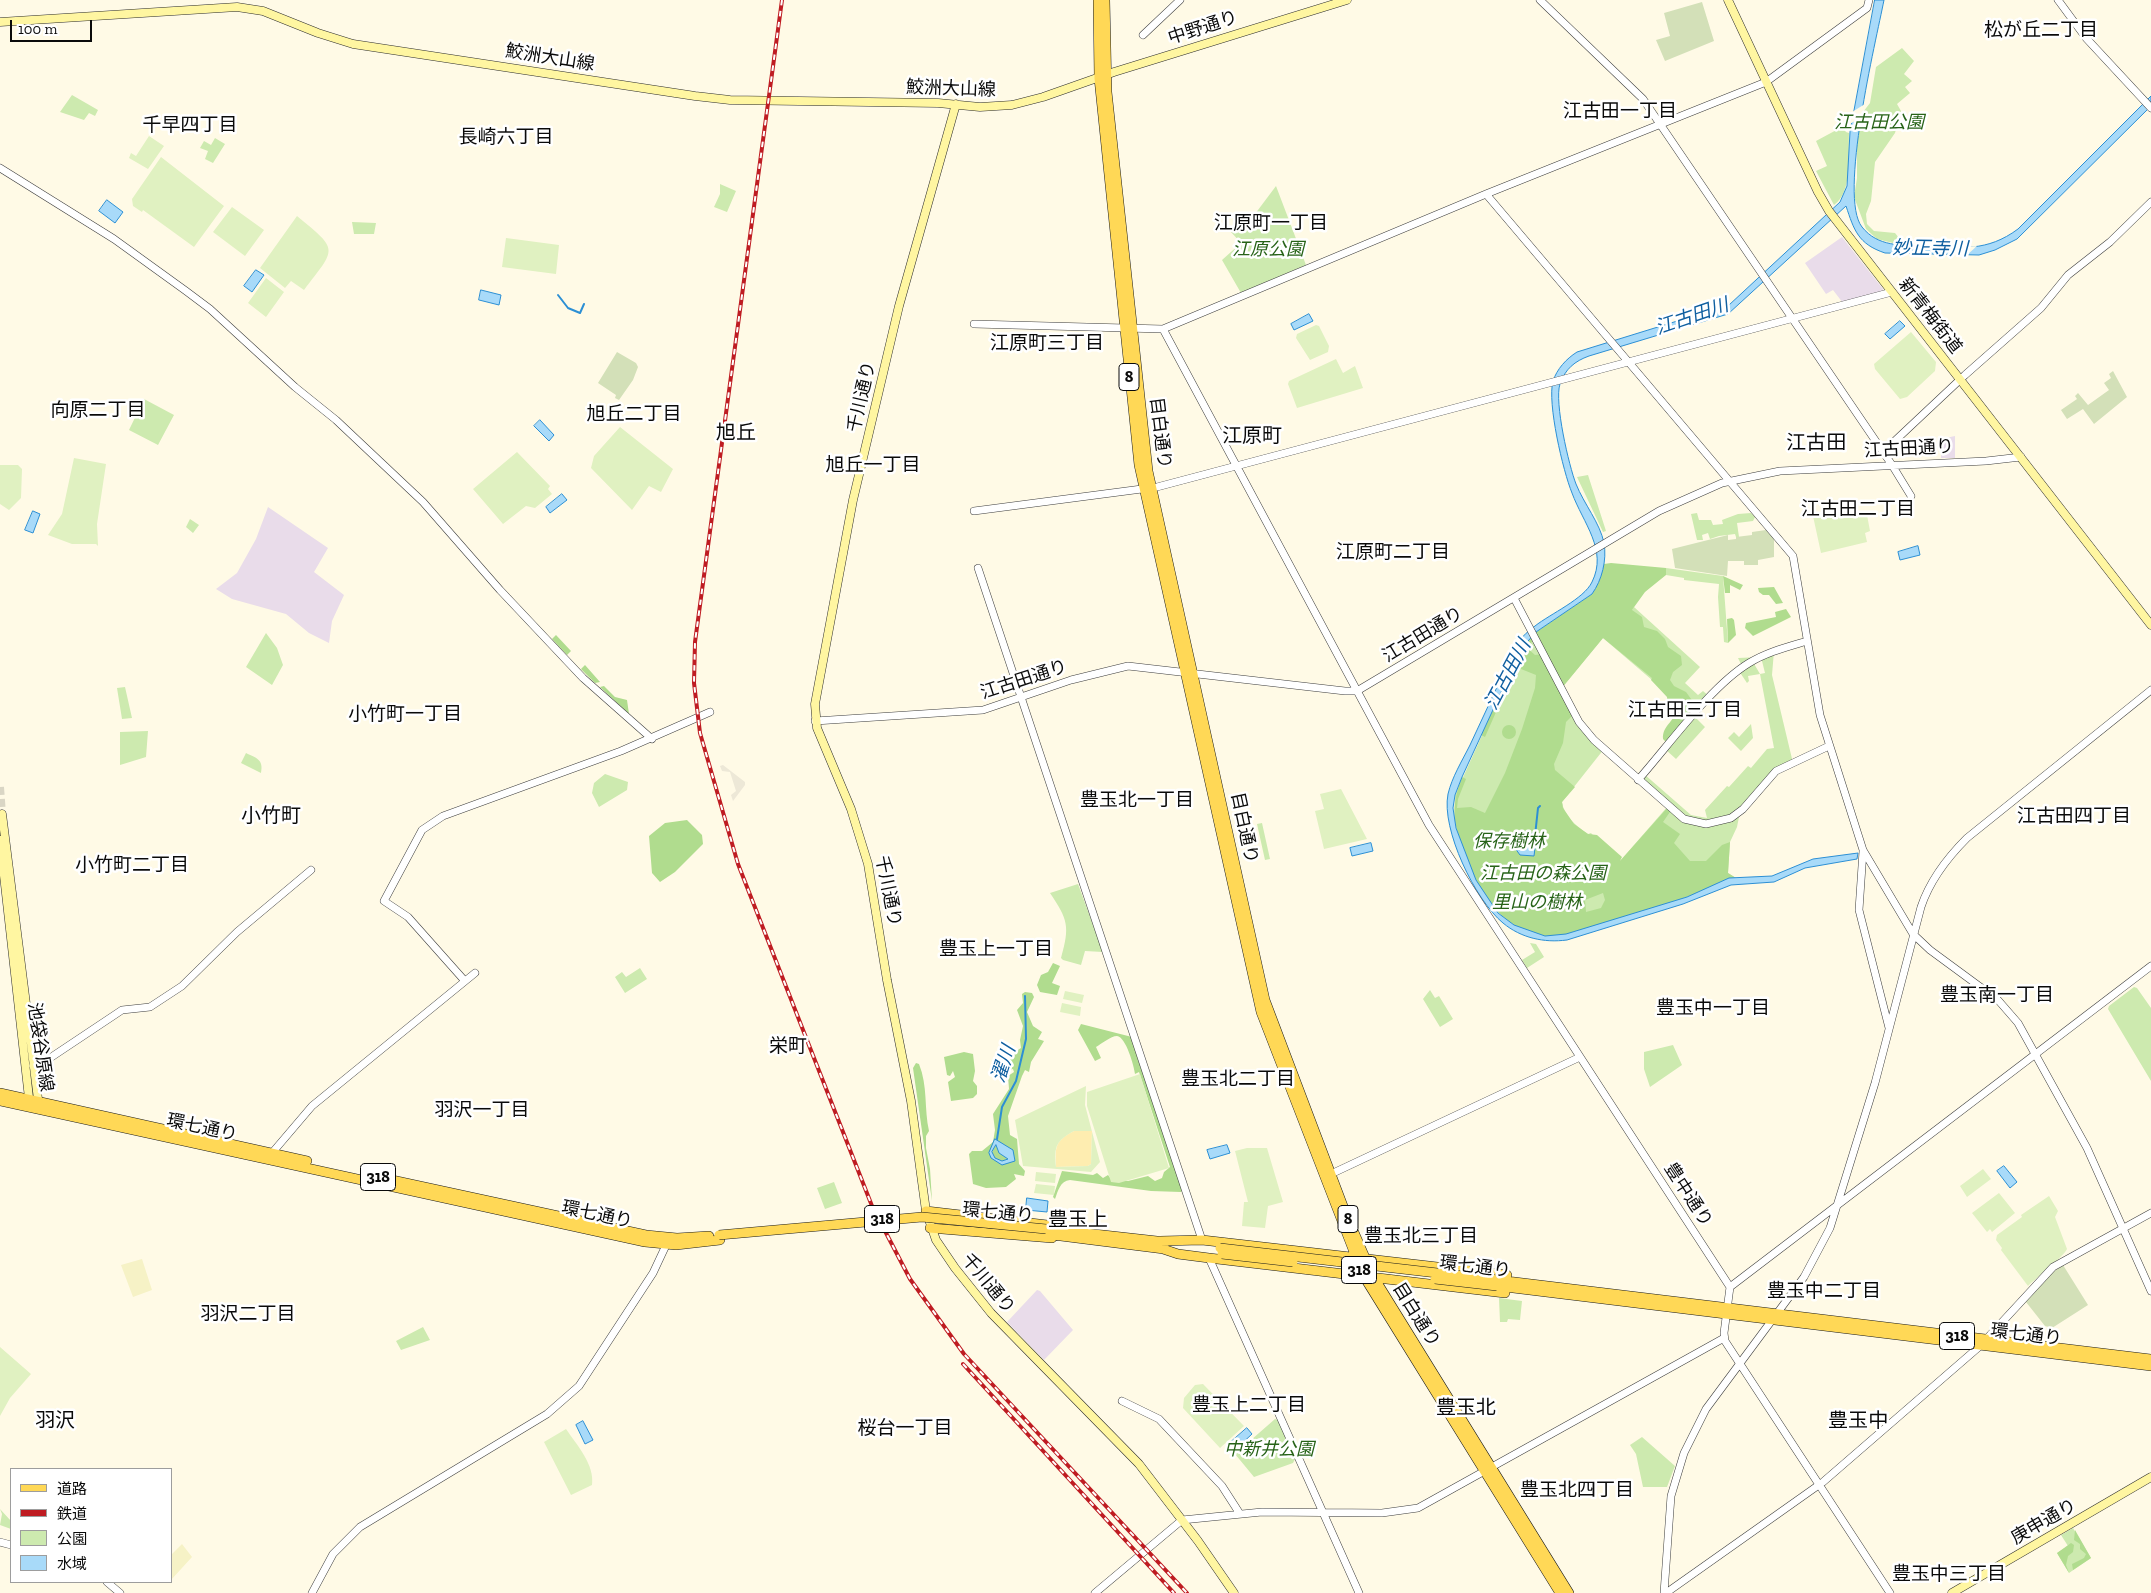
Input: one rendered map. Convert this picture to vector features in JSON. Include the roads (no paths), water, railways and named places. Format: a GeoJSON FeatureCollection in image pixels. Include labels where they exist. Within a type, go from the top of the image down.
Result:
{"type":"FeatureCollection","features":[{"type":"Feature","properties":{"kind":"main road","name":"目白通り"},"geometry":{"type":"LineString","coordinates":[[1098,0],[1102,77],[1128,330],[1139,465],[1148,489],[1261,986],[1331,1174],[1360,1257],[1363,1275],[1569,1593]]}},
{"type":"Feature","properties":{"kind":"main road","name":"目白通り"},"geometry":{"type":"LineString","coordinates":[[1102,77],[1104,0]]}},
{"type":"Feature","properties":{"kind":"main road","name":"中野通り"},"geometry":{"type":"LineString","coordinates":[[1102,77],[1347,0]]}},
{"type":"Feature","properties":{"kind":"main road","name":"新青梅街道"},"geometry":{"type":"LineString","coordinates":[[1728,0],[1818,192],[1830,211],[2151,625]]}},
{"type":"Feature","properties":{"kind":"main road","name":"鮫洲大山線"},"geometry":{"type":"LineString","coordinates":[[0,22],[237,7],[264,11],[318,33],[353,44],[730,100],[956,104],[987,107],[1024,103],[1102,77]]}},
{"type":"Feature","properties":{"kind":"main road","name":"千川通り"},"geometry":{"type":"LineString","coordinates":[[956,104],[899,306],[853,500],[815,704],[815,721],[852,809],[868,864],[887,980],[911,1101],[930,1228],[944,1254],[979,1299],[1043,1367],[1126,1449],[1182,1520],[1234,1593]]}},
{"type":"Feature","properties":{"kind":"main road","name":"目白通り"},"geometry":{"type":"LineString","coordinates":[[1189,672],[1257,998],[1347,1237],[1387,1299],[1560,1593]]}},
{"type":"Feature","properties":{"kind":"main road","name":"池袋谷原線"},"geometry":{"type":"LineString","coordinates":[[2,814],[33,1066],[35,1103]]}},
{"type":"Feature","properties":{"kind":"main road","name":"池袋谷原線"},"geometry":{"type":"LineString","coordinates":[[0,840],[27,1075],[35,1103]]}},
{"type":"Feature","properties":{"kind":"main road"},"geometry":{"type":"LineString","coordinates":[[27,1075],[33,1066]]}},
{"type":"Feature","properties":{"kind":"main road","name":"環七通り"},"geometry":{"type":"LineString","coordinates":[[0,1092],[35,1103],[637,1240],[668,1241],[720,1238],[907,1217],[937,1218],[1498,1283],[1983,1343],[2151,1366]]}},
{"type":"Feature","properties":{"kind":"main road","name":"環七通り"},"geometry":{"type":"LineString","coordinates":[[0,1100],[35,1103],[272,1153],[668,1241]]}},
{"type":"Feature","properties":{"kind":"main road"},"geometry":{"type":"LineString","coordinates":[[926,1211],[1049,1224],[1082,1236]]}},
{"type":"Feature","properties":{"kind":"main road"},"geometry":{"type":"LineString","coordinates":[[930,1228],[1014,1237],[1082,1236]]}},
{"type":"Feature","properties":{"kind":"main road"},"geometry":{"type":"LineString","coordinates":[[1334,1255],[1343,1248],[1347,1237]]}},
{"type":"Feature","properties":{"kind":"main road"},"geometry":{"type":"LineString","coordinates":[[1160,1245],[1202,1240],[1360,1257],[1524,1278],[1562,1291]]}},
{"type":"Feature","properties":{"kind":"main road"},"geometry":{"type":"LineString","coordinates":[[1160,1245],[1178,1254],[1527,1295],[1562,1291]]}},
{"type":"Feature","properties":{"kind":"main road"},"geometry":{"type":"LineString","coordinates":[[1334,1255],[1335,1272]]}},
{"type":"Feature","properties":{"kind":"main road"},"geometry":{"type":"LineString","coordinates":[[1387,1299],[1389,1287],[1401,1279]]}},
{"type":"Feature","properties":{"kind":"main road","name":"環七通り"},"geometry":{"type":"LineString","coordinates":[[1983,1343],[2151,1359]]}},
{"type":"Feature","properties":{"kind":"main road","name":"庚申通り"},"geometry":{"type":"LineString","coordinates":[[1952,1593],[2151,1477]]}},
{"type":"Feature","properties":{"kind":"street"},"geometry":{"type":"LineString","coordinates":[[1143,35],[1180,0]]}},
{"type":"Feature","properties":{"kind":"street"},"geometry":{"type":"LineString","coordinates":[[1540,0],[1636,92],[1661,124],[1892,465],[1911,496]]}},
{"type":"Feature","properties":{"kind":"street"},"geometry":{"type":"LineString","coordinates":[[974,324],[1164,330],[1486,194],[1766,82],[1867,8],[1869,0]]}},
{"type":"Feature","properties":{"kind":"street"},"geometry":{"type":"LineString","coordinates":[[2058,0],[2086,38],[2149,106]]}},
{"type":"Feature","properties":{"kind":"street"},"geometry":{"type":"LineString","coordinates":[[0,168],[114,239],[192,295],[295,387],[336,420],[423,502],[500,590],[583,678],[652,739]]}},
{"type":"Feature","properties":{"kind":"street"},"geometry":{"type":"LineString","coordinates":[[1486,194],[1793,556],[1806,641],[1829,746],[1862,854],[1914,934],[1936,955],[1998,1000],[2018,1023],[2087,1148],[2151,1291]]}},
{"type":"Feature","properties":{"kind":"street"},"geometry":{"type":"LineString","coordinates":[[1883,452],[2041,308],[2068,275],[2110,242],[2151,202]]}},
{"type":"Feature","properties":{"kind":"street"},"geometry":{"type":"LineString","coordinates":[[974,511],[1148,489],[1892,292]]}},
{"type":"Feature","properties":{"kind":"street","name":"豊中通り"},"geometry":{"type":"LineString","coordinates":[[1164,330],[1427,821],[1730,1288]]}},
{"type":"Feature","properties":{"kind":"street","name":"江古田通り"},"geometry":{"type":"LineString","coordinates":[[815,721],[973,712],[1119,667],[1189,672],[1357,691],[1680,500],[1729,481],[1780,471],[1986,461],[2021,457]]}},
{"type":"Feature","properties":{"kind":"street"},"geometry":{"type":"LineString","coordinates":[[978,568],[1202,1240]]}},
{"type":"Feature","properties":{"kind":"street"},"geometry":{"type":"LineString","coordinates":[[1514,598],[1579,722],[1596,742],[1684,818],[1698,823],[1715,823],[1740,812],[1776,772],[1829,746]]}},
{"type":"Feature","properties":{"kind":"street"},"geometry":{"type":"LineString","coordinates":[[1638,780],[1728,680],[1748,664],[1768,654],[1806,641]]}},
{"type":"Feature","properties":{"kind":"street"},"geometry":{"type":"LineString","coordinates":[[1665,1593],[1671,1496],[1679,1465],[1698,1421],[1775,1317],[1817,1255],[1830,1228],[1890,1029],[1914,934],[1928,888],[1958,846],[2151,690]]}},
{"type":"Feature","properties":{"kind":"street"},"geometry":{"type":"LineString","coordinates":[[464,980],[408,917],[384,901],[422,830],[444,816],[652,739],[710,712]]}},
{"type":"Feature","properties":{"kind":"street"},"geometry":{"type":"LineString","coordinates":[[1862,854],[1859,910],[1876,984],[1890,1029]]}},
{"type":"Feature","properties":{"kind":"street"},"geometry":{"type":"LineString","coordinates":[[33,1066],[50,1058],[122,1010],[150,1007],[182,986],[238,932],[311,870]]}},
{"type":"Feature","properties":{"kind":"street"},"geometry":{"type":"LineString","coordinates":[[1890,1593],[1724,1338],[1730,1288],[2151,966]]}},
{"type":"Feature","properties":{"kind":"street"},"geometry":{"type":"LineString","coordinates":[[272,1153],[312,1106],[464,980],[475,973]]}},
{"type":"Feature","properties":{"kind":"street"},"geometry":{"type":"LineString","coordinates":[[1331,1174],[1580,1057]]}},
{"type":"Feature","properties":{"kind":"street"},"geometry":{"type":"LineString","coordinates":[[1665,1593],[1820,1485],[1983,1343],[2053,1267],[2151,1213]]}},
{"type":"Feature","properties":{"kind":"street"},"geometry":{"type":"LineString","coordinates":[[312,1593],[333,1554],[360,1527],[547,1414],[579,1386],[654,1273],[668,1241]]}},
{"type":"Feature","properties":{"kind":"street"},"geometry":{"type":"LineString","coordinates":[[1209,1258],[1359,1593]]}},
{"type":"Feature","properties":{"kind":"street"},"geometry":{"type":"LineString","coordinates":[[1095,1593],[1182,1520],[1240,1514],[1382,1513],[1418,1508],[1724,1338]]}},
{"type":"Feature","properties":{"kind":"street"},"geometry":{"type":"LineString","coordinates":[[1122,1401],[1159,1419],[1222,1486],[1240,1514]]}},
{"type":"Feature","properties":{"kind":"street"},"geometry":{"type":"LineString","coordinates":[[108,1583],[120,1593]]}},
{"type":"Feature","properties":{"kind":"water"},"geometry":{"type":"Polygon","coordinates":[[[1875,0],[1884,0],[1861,118],[1854,185],[1856,210],[1862,227],[1868,234],[1883,242],[1898,245],[1962,248],[1984,245],[2007,236],[2018,229],[2151,96],[2151,106],[2017,239],[1995,250],[1979,255],[1885,253],[1863,241],[1858,235],[1846,206],[1728,314],[1589,356],[1579,360],[1568,370],[1560,384],[1559,393],[1563,434],[1576,484],[1602,536],[1605,549],[1603,570],[1599,583],[1592,594],[1536,632],[1521,649],[1462,777],[1455,795],[1453,808],[1456,828],[1476,880],[1498,913],[1514,925],[1545,936],[1566,934],[1687,897],[1729,878],[1772,876],[1813,859],[1858,853],[1857,859],[1805,868],[1774,882],[1731,885],[1683,904],[1567,940],[1550,941],[1525,936],[1503,923],[1492,912],[1471,881],[1455,844],[1447,809],[1448,794],[1455,775],[1518,642],[1541,621],[1582,594],[1592,582],[1596,570],[1596,548],[1572,493],[1560,454],[1552,405],[1553,381],[1562,365],[1577,352],[1729,305],[1840,202],[1847,186],[1850,132],[1875,0]]]}},
{"type":"Feature","properties":{"kind":"water"},"geometry":{"type":"Polygon","coordinates":[[[107,200],[123,212],[115,223],[99,211],[107,200]]]}},
{"type":"Feature","properties":{"kind":"water"},"geometry":{"type":"Polygon","coordinates":[[[256,270],[264,275],[252,292],[244,286],[256,270]]]}},
{"type":"Feature","properties":{"kind":"water"},"geometry":{"type":"Polygon","coordinates":[[[481,290],[501,295],[499,305],[479,300],[481,290]]]}},
{"type":"Feature","properties":{"kind":"water"},"geometry":{"type":"Polygon","coordinates":[[[1309,314],[1313,321],[1294,330],[1291,324],[1309,314]]]}},
{"type":"Feature","properties":{"kind":"water"},"geometry":{"type":"Polygon","coordinates":[[[1900,321],[1905,326],[1890,339],[1885,334],[1900,321]]]}},
{"type":"Feature","properties":{"kind":"water"},"geometry":{"type":"Polygon","coordinates":[[[540,420],[554,435],[549,441],[534,426],[540,420]]]}},
{"type":"Feature","properties":{"kind":"water"},"geometry":{"type":"Polygon","coordinates":[[[562,494],[567,500],[550,513],[546,507],[562,494]]]}},
{"type":"Feature","properties":{"kind":"water"},"geometry":{"type":"Polygon","coordinates":[[[33,511],[40,514],[33,533],[25,530],[33,511]]]}},
{"type":"Feature","properties":{"kind":"water"},"geometry":{"type":"Polygon","coordinates":[[[1918,546],[1920,555],[1900,560],[1898,552],[1918,546]]]}},
{"type":"Feature","properties":{"kind":"water"},"geometry":{"type":"Polygon","coordinates":[[[1533,833],[1536,840],[1534,856],[1520,855],[1515,848],[1517,843],[1533,833]]]}},
{"type":"Feature","properties":{"kind":"water"},"geometry":{"type":"Polygon","coordinates":[[[1371,843],[1373,851],[1352,856],[1350,848],[1371,843]]]}},
{"type":"Feature","properties":{"kind":"water"},"geometry":{"type":"Polygon","coordinates":[[[995,1139],[1013,1150],[1015,1161],[1002,1165],[991,1158],[989,1153],[995,1139]],[[996,1145],[992,1152],[995,1158],[1002,1161],[1008,1159],[999,1153],[996,1145]]]}},
{"type":"Feature","properties":{"kind":"water"},"geometry":{"type":"Polygon","coordinates":[[[1227,1145],[1230,1153],[1210,1159],[1207,1150],[1227,1145]]]}},
{"type":"Feature","properties":{"kind":"water"},"geometry":{"type":"Polygon","coordinates":[[[2004,1166],[2017,1182],[2010,1188],[1997,1171],[2004,1166]]]}},
{"type":"Feature","properties":{"kind":"water"},"geometry":{"type":"Polygon","coordinates":[[[1027,1198],[1048,1201],[1047,1212],[1026,1210],[1027,1198]]]}},
{"type":"Feature","properties":{"kind":"water"},"geometry":{"type":"Polygon","coordinates":[[[583,1421],[593,1440],[585,1444],[576,1425],[583,1421]]]}},
{"type":"Feature","properties":{"kind":"water"},"geometry":{"type":"Polygon","coordinates":[[[1247,1428],[1252,1434],[1237,1448],[1231,1442],[1247,1428]]]}},
{"type":"Feature","properties":{"kind":"waterway"},"geometry":{"type":"LineString","coordinates":[[558,295],[568,308],[580,313],[584,304]]}},
{"type":"Feature","properties":{"kind":"waterway"},"geometry":{"type":"LineString","coordinates":[[1535,836],[1538,808],[1540,806]]}},
{"type":"Feature","properties":{"kind":"waterway","name":"濯川"},"geometry":{"type":"LineString","coordinates":[[997,1139],[1002,1107],[1016,1081],[1026,1039],[1025,996]]}},
{"type":"Feature","properties":{"kind":"tunnel"},"geometry":{"type":"LineString","coordinates":[[0,787],[2,814]]}},
{"type":"Feature","properties":{"kind":"railway"},"geometry":{"type":"LineString","coordinates":[[782,0],[695,642],[694,683],[700,733],[738,864],[872,1206],[910,1279],[964,1354],[1187,1593]]}},
{"type":"Feature","properties":{"kind":"railway"},"geometry":{"type":"LineString","coordinates":[[963,1364],[1174,1593]]}},
{"type":"Feature","properties":{"kind":"district","name":"松が丘二丁目"},"geometry":{"type":"Point","coordinates":[2041,31]}},
{"type":"Feature","properties":{"kind":"district","name":"江古田一丁目"},"geometry":{"type":"Point","coordinates":[1620,112]}},
{"type":"Feature","properties":{"kind":"district","name":"千早四丁目"},"geometry":{"type":"Point","coordinates":[190,126]}},
{"type":"Feature","properties":{"kind":"district","name":"長崎六丁目"},"geometry":{"type":"Point","coordinates":[506,138]}},
{"type":"Feature","properties":{"kind":"district","name":"江原町一丁目"},"geometry":{"type":"Point","coordinates":[1271,224]}},
{"type":"Feature","properties":{"kind":"district","name":"江原町三丁目"},"geometry":{"type":"Point","coordinates":[1047,344]}},
{"type":"Feature","properties":{"kind":"district","name":"向原二丁目"},"geometry":{"type":"Point","coordinates":[98,411]}},
{"type":"Feature","properties":{"kind":"district","name":"旭丘二丁目"},"geometry":{"type":"Point","coordinates":[634,415]}},
{"type":"Feature","properties":{"kind":"district","name":"旭丘"},"geometry":{"type":"Point","coordinates":[736,433]}},
{"type":"Feature","properties":{"kind":"district","name":"江原町"},"geometry":{"type":"Point","coordinates":[1252,436]}},
{"type":"Feature","properties":{"kind":"district","name":"江古田"},"geometry":{"type":"Point","coordinates":[1816,443]}},
{"type":"Feature","properties":{"kind":"district","name":"旭丘一丁目"},"geometry":{"type":"Point","coordinates":[873,466]}},
{"type":"Feature","properties":{"kind":"district","name":"江古田二丁目"},"geometry":{"type":"Point","coordinates":[1858,510]}},
{"type":"Feature","properties":{"kind":"district","name":"江原町二丁目"},"geometry":{"type":"Point","coordinates":[1393,553]}},
{"type":"Feature","properties":{"kind":"district","name":"江古田三丁目"},"geometry":{"type":"Point","coordinates":[1685,711]}},
{"type":"Feature","properties":{"kind":"district","name":"小竹町一丁目"},"geometry":{"type":"Point","coordinates":[405,715]}},
{"type":"Feature","properties":{"kind":"district","name":"豊玉北一丁目"},"geometry":{"type":"Point","coordinates":[1137,801]}},
{"type":"Feature","properties":{"kind":"district","name":"小竹町"},"geometry":{"type":"Point","coordinates":[271,816]}},
{"type":"Feature","properties":{"kind":"district","name":"江古田四丁目"},"geometry":{"type":"Point","coordinates":[2074,817]}},
{"type":"Feature","properties":{"kind":"district","name":"小竹町二丁目"},"geometry":{"type":"Point","coordinates":[132,866]}},
{"type":"Feature","properties":{"kind":"district","name":"豊玉上一丁目"},"geometry":{"type":"Point","coordinates":[996,950]}},
{"type":"Feature","properties":{"kind":"district","name":"豊玉南一丁目"},"geometry":{"type":"Point","coordinates":[1997,996]}},
{"type":"Feature","properties":{"kind":"district","name":"豊玉中一丁目"},"geometry":{"type":"Point","coordinates":[1713,1009]}},
{"type":"Feature","properties":{"kind":"district","name":"栄町"},"geometry":{"type":"Point","coordinates":[788,1047]}},
{"type":"Feature","properties":{"kind":"district","name":"豊玉北二丁目"},"geometry":{"type":"Point","coordinates":[1238,1080]}},
{"type":"Feature","properties":{"kind":"district","name":"羽沢一丁目"},"geometry":{"type":"Point","coordinates":[482,1111]}},
{"type":"Feature","properties":{"kind":"district","name":"豊玉上"},"geometry":{"type":"Point","coordinates":[1078,1220]}},
{"type":"Feature","properties":{"kind":"district","name":"豊玉北三丁目"},"geometry":{"type":"Point","coordinates":[1421,1237]}},
{"type":"Feature","properties":{"kind":"district","name":"豊玉中二丁目"},"geometry":{"type":"Point","coordinates":[1824,1292]}},
{"type":"Feature","properties":{"kind":"district","name":"羽沢二丁目"},"geometry":{"type":"Point","coordinates":[248,1315]}},
{"type":"Feature","properties":{"kind":"district","name":"豊玉上二丁目"},"geometry":{"type":"Point","coordinates":[1249,1406]}},
{"type":"Feature","properties":{"kind":"district","name":"豊玉北"},"geometry":{"type":"Point","coordinates":[1466,1408]}},
{"type":"Feature","properties":{"kind":"district","name":"羽沢"},"geometry":{"type":"Point","coordinates":[55,1421]}},
{"type":"Feature","properties":{"kind":"district","name":"豊玉中"},"geometry":{"type":"Point","coordinates":[1858,1421]}},
{"type":"Feature","properties":{"kind":"district","name":"桜台一丁目"},"geometry":{"type":"Point","coordinates":[905,1429]}},
{"type":"Feature","properties":{"kind":"district","name":"豊玉北四丁目"},"geometry":{"type":"Point","coordinates":[1577,1491]}},
{"type":"Feature","properties":{"kind":"district","name":"豊玉中三丁目"},"geometry":{"type":"Point","coordinates":[1949,1575]}},
{"type":"Feature","properties":{"kind":"park label","name":"江古田公園"},"geometry":{"type":"Point","coordinates":[1879,123]}},
{"type":"Feature","properties":{"kind":"park label","name":"江原公園"},"geometry":{"type":"Point","coordinates":[1268,250]}},
{"type":"Feature","properties":{"kind":"park label","name":"保存樹林"},"geometry":{"type":"Point","coordinates":[1509,842]}},
{"type":"Feature","properties":{"kind":"park label","name":"江古田の森公園"},"geometry":{"type":"Point","coordinates":[1543,874]}},
{"type":"Feature","properties":{"kind":"park label","name":"里山の樹林"},"geometry":{"type":"Point","coordinates":[1537,903]}},
{"type":"Feature","properties":{"kind":"park label","name":"中新井公園"},"geometry":{"type":"Point","coordinates":[1269,1450]}},
{"type":"Feature","properties":{"kind":"water label","name":"妙正寺川"},"geometry":{"type":"Point","coordinates":[1930,249]}},
{"type":"Feature","properties":{"kind":"water label","name":"江古田川"},"geometry":{"type":"Point","coordinates":[1692,317]}},
{"type":"Feature","properties":{"kind":"water label","name":"江古田川"},"geometry":{"type":"Point","coordinates":[1508,675]}}]}
